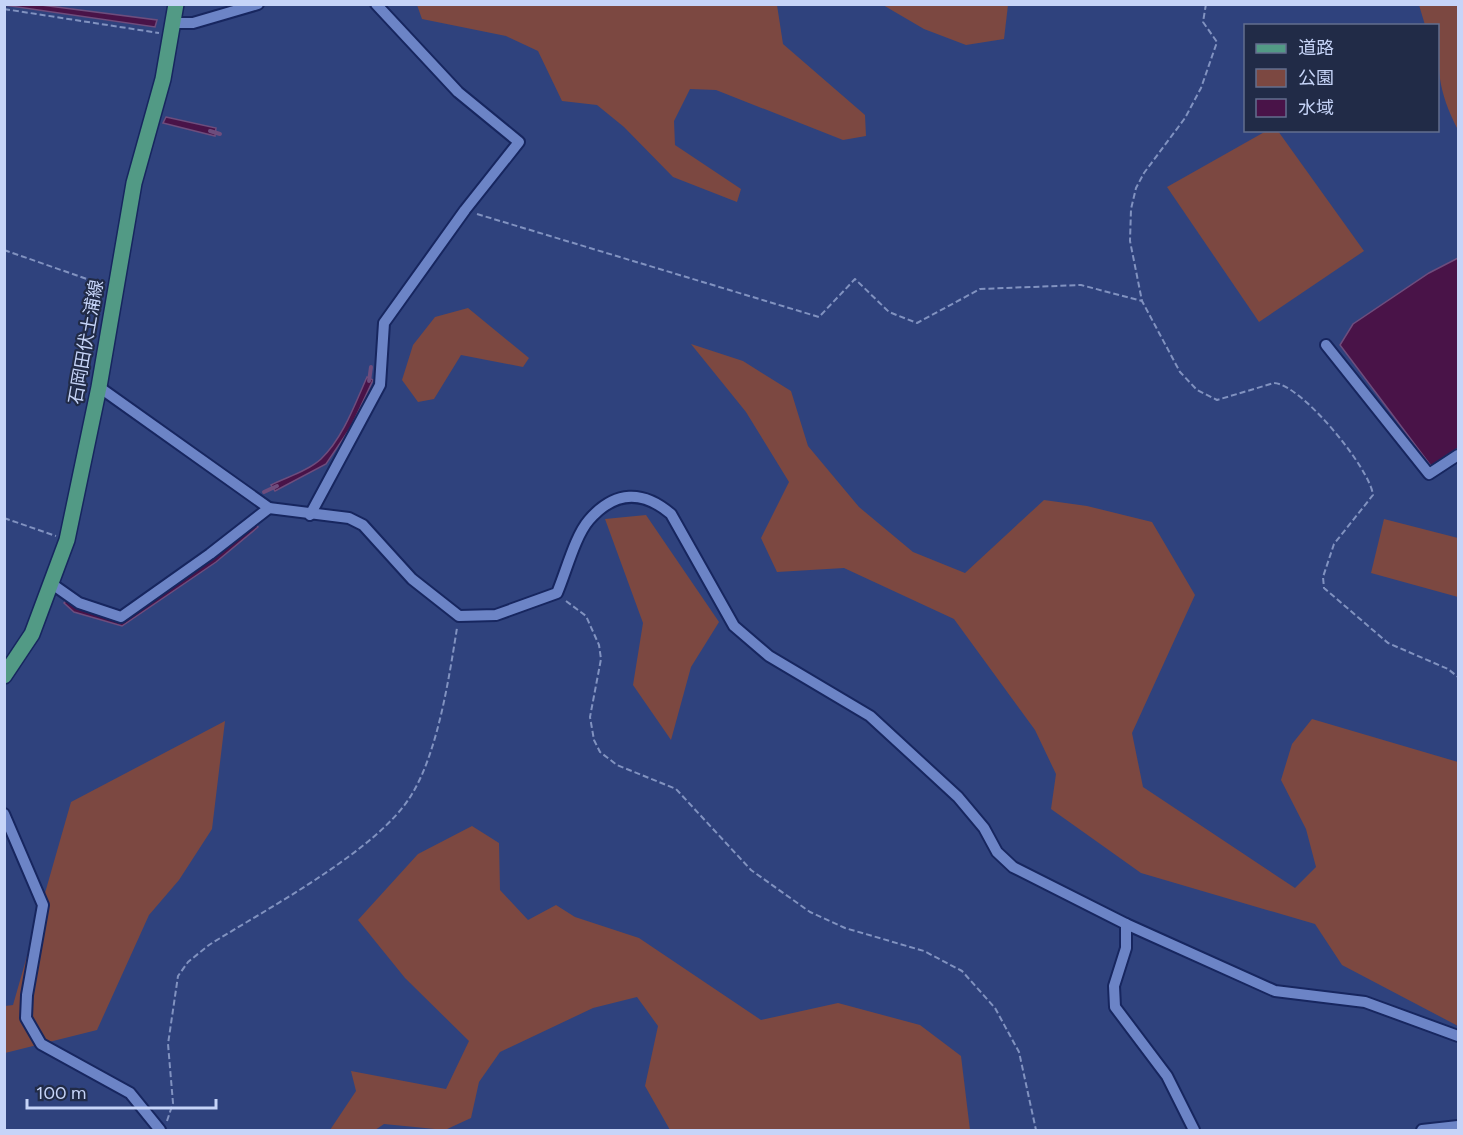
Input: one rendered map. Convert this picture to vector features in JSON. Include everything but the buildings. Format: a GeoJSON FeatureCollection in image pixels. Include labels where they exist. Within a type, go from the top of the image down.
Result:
{"type":"FeatureCollection","features":[{"type":"Feature","properties":{"kind":"main road","name":"石岡田伏土浦線"},"geometry":{"type":"LineString","coordinates":[[4,676],[32,634],[67,540],[99,387],[134,183],[163,79],[176,4]]}},
{"type":"Feature","properties":{"kind":"street"},"geometry":{"type":"LineString","coordinates":[[171,29],[258,4]]}},
{"type":"Feature","properties":{"kind":"street"},"geometry":{"type":"LineString","coordinates":[[310,515],[380,385],[384,323],[465,210],[519,142],[458,92],[376,4]]}},
{"type":"Feature","properties":{"kind":"street"},"geometry":{"type":"LineString","coordinates":[[1326,345],[1429,474],[1458,455]]}},
{"type":"Feature","properties":{"kind":"street"},"geometry":{"type":"LineString","coordinates":[[99,387],[269,508],[310,515],[349,518],[363,525],[412,579],[459,616],[496,615],[557,593],[589,520],[606,506],[620,499],[638,495],[655,500],[670,514],[734,626],[770,656],[870,716],[958,797],[984,828],[997,852],[1013,867],[1126,924],[1275,991],[1365,1002],[1458,1036]]}},
{"type":"Feature","properties":{"kind":"street"},"geometry":{"type":"LineString","coordinates":[[52,584],[79,603],[121,617],[210,554],[269,508]]}},
{"type":"Feature","properties":{"kind":"street"},"geometry":{"type":"LineString","coordinates":[[4,814],[43,905],[27,995],[26,1018],[41,1044],[130,1093],[162,1131]]}},
{"type":"Feature","properties":{"kind":"street"},"geometry":{"type":"LineString","coordinates":[[1126,924],[1126,948],[1114,986],[1117,1010],[1167,1076],[1194,1131]]}},
{"type":"Feature","properties":{"kind":"street"},"geometry":{"type":"LineString","coordinates":[[1422,1131],[1458,1126]]}},
{"type":"Feature","properties":{"kind":"path"},"geometry":{"type":"LineString","coordinates":[[1206,4],[1203,22],[1217,42],[1201,88],[1185,118],[1144,173],[1131,209],[1130,241],[1142,301],[1180,372],[1197,390],[1217,400],[1274,383],[1282,383],[1302,399],[1341,440],[1364,470],[1373,495],[1334,544],[1323,577],[1324,588],[1388,642],[1448,669],[1458,677]]}},
{"type":"Feature","properties":{"kind":"path"},"geometry":{"type":"LineString","coordinates":[[4,9],[171,29]]}},
{"type":"Feature","properties":{"kind":"path"},"geometry":{"type":"LineString","coordinates":[[465,210],[819,317],[855,279],[889,312],[917,323],[980,289],[1081,285],[1142,301]]}},
{"type":"Feature","properties":{"kind":"path"},"geometry":{"type":"LineString","coordinates":[[4,250],[116,289]]}},
{"type":"Feature","properties":{"kind":"path"},"geometry":{"type":"LineString","coordinates":[[4,518],[67,540]]}},
{"type":"Feature","properties":{"kind":"path"},"geometry":{"type":"LineString","coordinates":[[557,593],[586,616],[598,645],[601,659],[590,717],[594,740],[600,752],[617,765],[676,789],[751,870],[810,912],[845,928],[924,951],[962,971],[995,1008],[1019,1052],[1036,1131]]}},
{"type":"Feature","properties":{"kind":"path"},"geometry":{"type":"LineString","coordinates":[[162,1131],[172,1103],[168,1044],[178,976],[188,962],[209,945],[363,845],[400,812],[413,792],[436,734],[459,616]]}},
{"type":"Feature","properties":{"kind":"path"},"geometry":{"type":"LineString","coordinates":[[389,1131],[420,1131]]}},
{"type":"Feature","properties":{"kind":"green space"},"geometry":{"type":"Polygon","coordinates":[[[417,5],[777,5],[783,44],[865,115],[866,136],[843,140],[716,90],[690,89],[674,121],[675,145],[741,189],[737,202],[673,177],[624,127],[597,105],[562,101],[538,51],[506,36],[422,19],[417,5]]]}},
{"type":"Feature","properties":{"kind":"green space"},"geometry":{"type":"Polygon","coordinates":[[[883,5],[1008,5],[1004,39],[966,45],[924,29],[883,5]]]}},
{"type":"Feature","properties":{"kind":"green space"},"geometry":{"type":"Polygon","coordinates":[[[1419,5],[1458,5],[1458,130],[1442,91],[1439,67],[1439,24],[1425,24],[1419,5]]]}},
{"type":"Feature","properties":{"kind":"green space"},"geometry":{"type":"Polygon","coordinates":[[[1264,132],[1279,132],[1364,251],[1259,322],[1167,187],[1264,132]]]}},
{"type":"Feature","properties":{"kind":"green space"},"geometry":{"type":"Polygon","coordinates":[[[468,308],[529,358],[523,367],[461,355],[434,399],[418,402],[402,380],[413,345],[435,317],[468,308]]]}},
{"type":"Feature","properties":{"kind":"green space"},"geometry":{"type":"Polygon","coordinates":[[[691,344],[743,361],[791,391],[808,446],[859,507],[913,552],[965,573],[1044,500],[1087,506],[1152,522],[1195,595],[1132,733],[1143,787],[1295,888],[1316,867],[1306,829],[1281,780],[1292,744],[1312,719],[1458,762],[1458,1026],[1342,965],[1315,924],[1141,873],[1051,809],[1056,774],[1035,730],[954,619],[844,568],[777,572],[761,538],[789,482],[746,412],[691,344]]]}},
{"type":"Feature","properties":{"kind":"green space"},"geometry":{"type":"Polygon","coordinates":[[[646,515],[719,622],[691,667],[671,740],[633,685],[643,623],[605,519],[646,515]]]}},
{"type":"Feature","properties":{"kind":"green space"},"geometry":{"type":"Polygon","coordinates":[[[1384,519],[1458,538],[1458,597],[1371,573],[1384,519]]]}},
{"type":"Feature","properties":{"kind":"green space"},"geometry":{"type":"Polygon","coordinates":[[[225,721],[212,829],[179,880],[149,915],[97,1030],[5,1053],[5,1006],[13,1005],[71,802],[225,721]]]}},
{"type":"Feature","properties":{"kind":"green space"},"geometry":{"type":"Polygon","coordinates":[[[472,826],[499,843],[500,890],[528,920],[556,905],[575,917],[639,938],[761,1020],[838,1003],[920,1025],[961,1056],[970,1130],[670,1130],[645,1086],[658,1026],[637,997],[593,1008],[500,1052],[479,1082],[471,1118],[445,1130],[384,1124],[375,1130],[330,1130],[356,1091],[351,1071],[446,1089],[469,1041],[405,978],[358,920],[418,854],[472,826]]]}},
{"type":"Feature","properties":{"kind":"water"},"geometry":{"type":"Polygon","coordinates":[[[4,5],[41,5],[157,20],[155,27],[4,5]]]}},
{"type":"Feature","properties":{"kind":"water"},"geometry":{"type":"Polygon","coordinates":[[[166,117],[216,128],[215,136],[163,123],[166,117]]]}},
{"type":"Feature","properties":{"kind":"water"},"geometry":{"type":"Polygon","coordinates":[[[1458,258],[1458,448],[1431,466],[1340,345],[1353,324],[1429,273],[1458,258]]]}},
{"type":"Feature","properties":{"kind":"water"},"geometry":{"type":"Polygon","coordinates":[[[367,377],[373,380],[351,427],[326,464],[275,491],[271,485],[310,467],[329,451],[348,420],[367,377]]]}},
{"type":"Feature","properties":{"kind":"water"},"geometry":{"type":"Polygon","coordinates":[[[254,522],[258,527],[216,562],[122,626],[74,612],[64,603],[69,598],[121,620],[254,522]]]}},
{"type":"Feature","properties":{"kind":"waterway"},"geometry":{"type":"LineString","coordinates":[[210,131],[220,134]]}},
{"type":"Feature","properties":{"kind":"waterway"},"geometry":{"type":"LineString","coordinates":[[369,381],[371,367]]}},
{"type":"Feature","properties":{"kind":"waterway"},"geometry":{"type":"LineString","coordinates":[[264,492],[277,486]]}}]}
